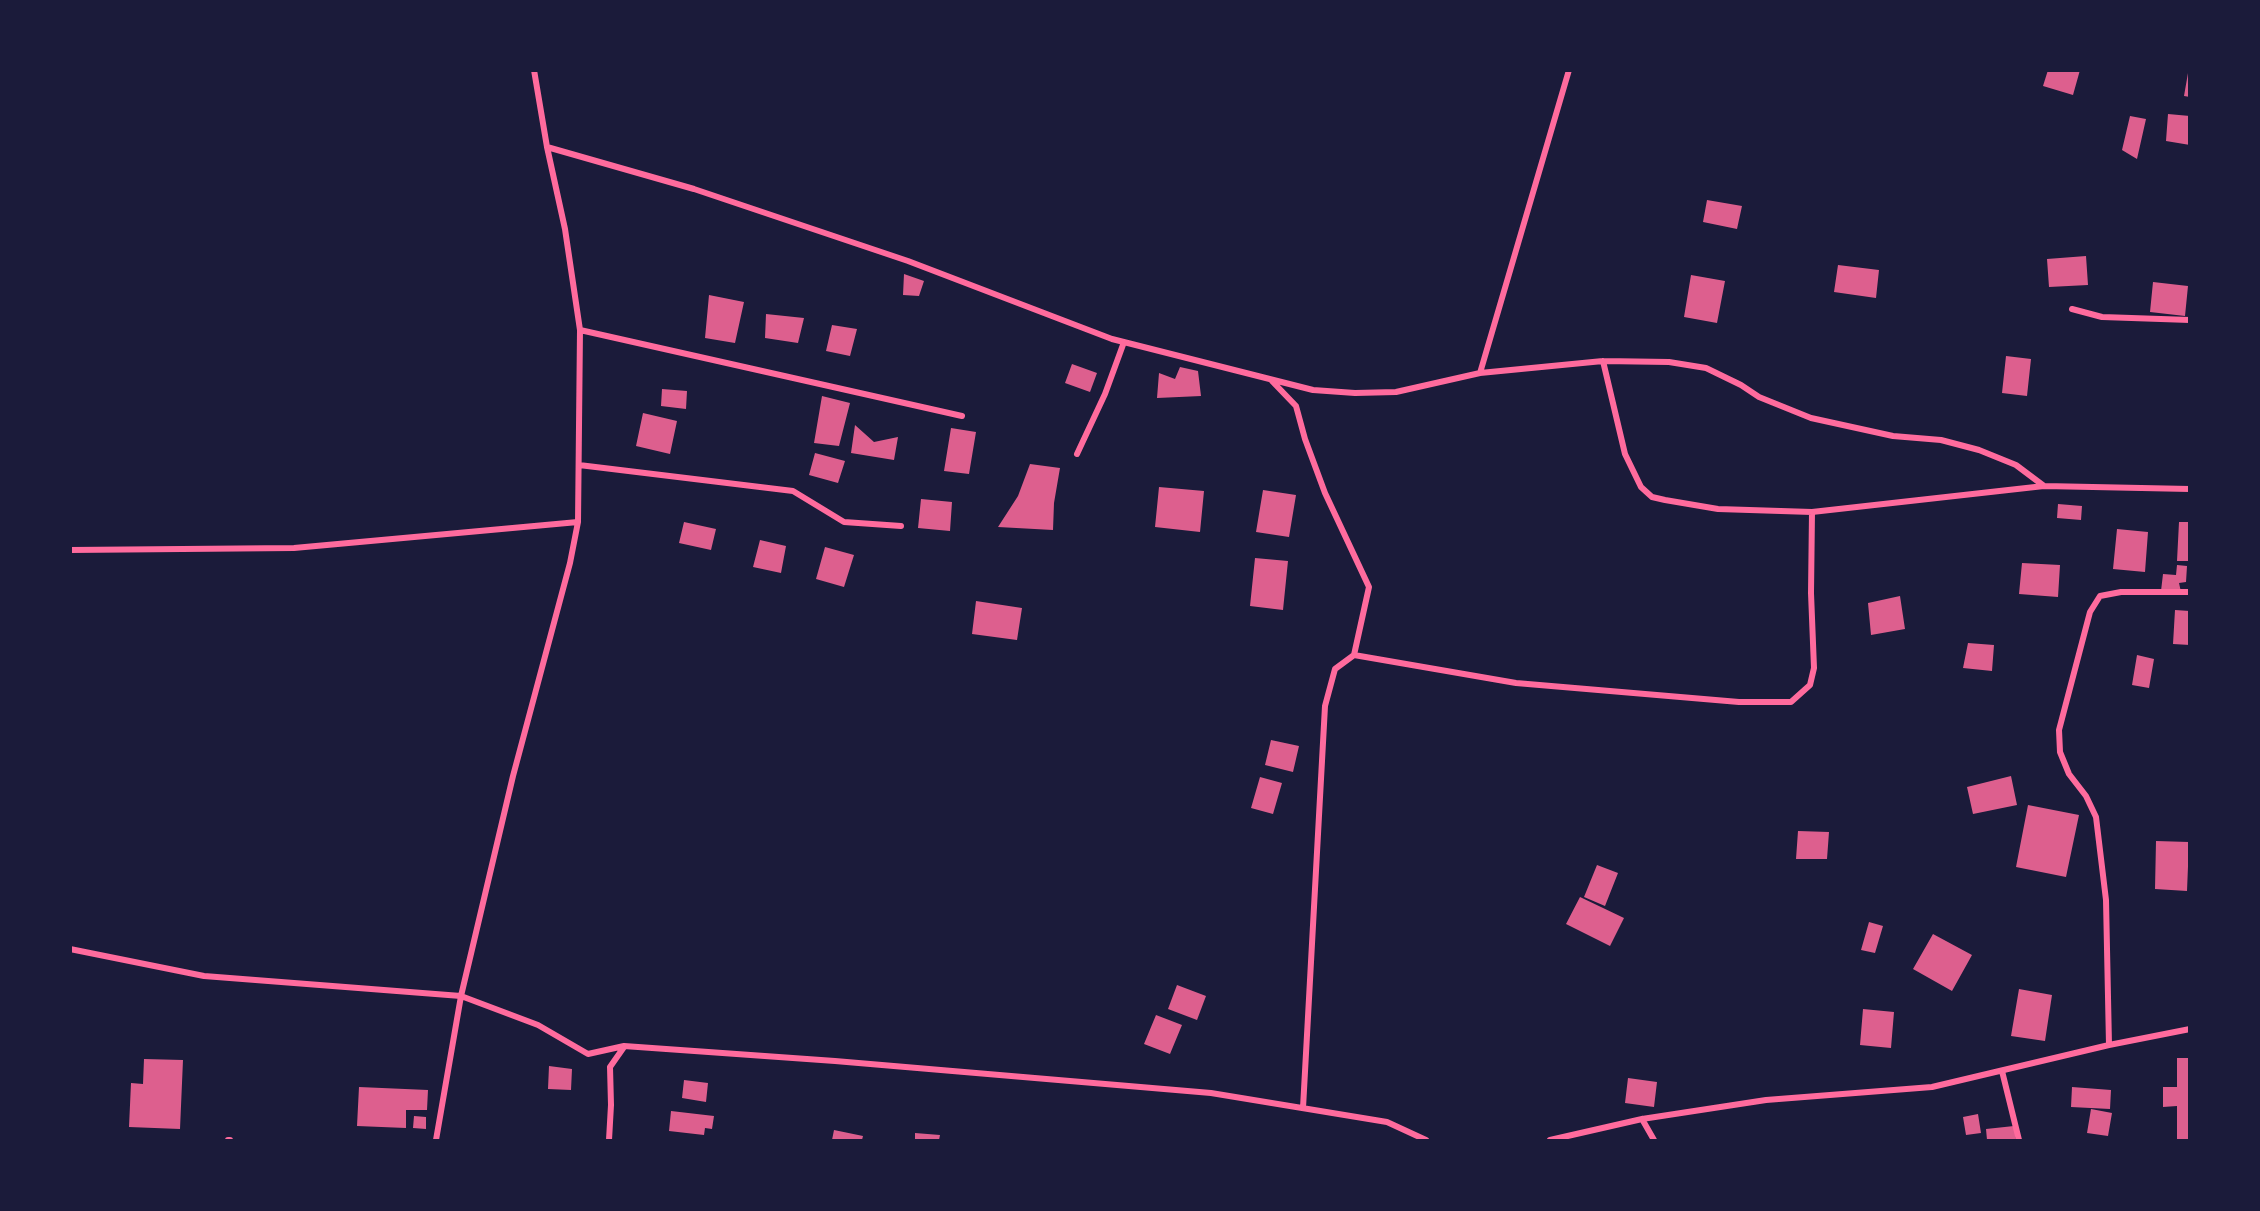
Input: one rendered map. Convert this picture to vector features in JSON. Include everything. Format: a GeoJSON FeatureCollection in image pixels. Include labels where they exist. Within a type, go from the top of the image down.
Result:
{"type":"FeatureCollection","features":[{"type":"Feature","properties":{"kind":"street"},"geometry":{"type":"LineString","coordinates":[[436,1140],[461,996],[513,776],[570,563],[578,522],[580,330],[565,229],[547,147],[534,70]]}},
{"type":"Feature","properties":{"kind":"street"},"geometry":{"type":"LineString","coordinates":[[1480,373],[1569,70]]}},
{"type":"Feature","properties":{"kind":"street"},"geometry":{"type":"LineString","coordinates":[[547,147],[693,189],[908,261],[1124,342],[1313,390],[1354,393],[1396,392],[1480,373],[1604,361],[1669,362],[1706,368],[1741,385],[1759,397],[1811,418],[1893,436],[1941,440],[1979,450],[2016,465],[2044,486]]}},
{"type":"Feature","properties":{"kind":"street"},"geometry":{"type":"LineString","coordinates":[[2072,309],[2102,317],[2190,320]]}},
{"type":"Feature","properties":{"kind":"street"},"geometry":{"type":"LineString","coordinates":[[580,330],[962,416]]}},
{"type":"Feature","properties":{"kind":"street"},"geometry":{"type":"LineString","coordinates":[[1077,454],[1105,394],[1124,342]]}},
{"type":"Feature","properties":{"kind":"street"},"geometry":{"type":"LineString","coordinates":[[1604,361],[1625,454],[1641,487],[1652,497],[1683,504],[1718,509],[1812,512],[2044,486],[2190,489]]}},
{"type":"Feature","properties":{"kind":"street"},"geometry":{"type":"LineString","coordinates":[[1272,380],[1296,406],[1305,439],[1325,493],[1369,586],[1354,655],[1335,669],[1325,706],[1303,1108]]}},
{"type":"Feature","properties":{"kind":"street"},"geometry":{"type":"LineString","coordinates":[[579,465],[793,491],[844,522],[901,526]]}},
{"type":"Feature","properties":{"kind":"street"},"geometry":{"type":"LineString","coordinates":[[1354,655],[1516,683],[1738,702],[1791,702],[1810,685],[1814,668],[1811,592],[1812,512]]}},
{"type":"Feature","properties":{"kind":"street"},"geometry":{"type":"LineString","coordinates":[[70,550],[294,548],[578,522]]}},
{"type":"Feature","properties":{"kind":"street"},"geometry":{"type":"LineString","coordinates":[[2109,1045],[2106,900],[2096,817],[2086,796],[2069,774],[2060,752],[2059,730],[2090,612],[2100,596],[2121,592],[2190,592]]}},
{"type":"Feature","properties":{"kind":"street"},"geometry":{"type":"LineString","coordinates":[[70,949],[204,976],[461,996],[538,1025],[588,1054],[624,1046],[835,1061],[1211,1093],[1387,1122],[1426,1140]]}},
{"type":"Feature","properties":{"kind":"street"},"geometry":{"type":"LineString","coordinates":[[1550,1140],[1642,1119],[1766,1100],[1932,1087],[2109,1045],[2190,1029]]}},
{"type":"Feature","properties":{"kind":"street"},"geometry":{"type":"LineString","coordinates":[[609,1140],[610,1067],[624,1046]]}},
{"type":"Feature","properties":{"kind":"street"},"geometry":{"type":"LineString","coordinates":[[2002,1071],[2019,1140]]}},
{"type":"Feature","properties":{"kind":"street"},"geometry":{"type":"LineString","coordinates":[[1642,1119],[1654,1140]]}},
{"type":"Feature","properties":{"kind":"building"},"geometry":{"type":"Polygon","coordinates":[[[2048,70],[2080,70],[2073,95],[2043,86],[2048,70]]]}},
{"type":"Feature","properties":{"kind":"building"},"geometry":{"type":"Polygon","coordinates":[[[2188,73],[2190,73],[2190,97],[2184,96],[2188,73]]]}},
{"type":"Feature","properties":{"kind":"building"},"geometry":{"type":"Polygon","coordinates":[[[2168,114],[2190,116],[2190,145],[2166,141],[2168,114]]]}},
{"type":"Feature","properties":{"kind":"building"},"geometry":{"type":"Polygon","coordinates":[[[2130,116],[2146,119],[2137,159],[2122,150],[2130,116]]]}},
{"type":"Feature","properties":{"kind":"building"},"geometry":{"type":"Polygon","coordinates":[[[1707,200],[1742,206],[1737,229],[1703,222],[1707,200]]]}},
{"type":"Feature","properties":{"kind":"building"},"geometry":{"type":"Polygon","coordinates":[[[2086,256],[2088,285],[2049,287],[2047,259],[2086,256]]]}},
{"type":"Feature","properties":{"kind":"building"},"geometry":{"type":"Polygon","coordinates":[[[1838,265],[1879,270],[1876,298],[1834,292],[1838,265]]]}},
{"type":"Feature","properties":{"kind":"building"},"geometry":{"type":"Polygon","coordinates":[[[904,274],[924,281],[919,296],[903,295],[904,274]]]}},
{"type":"Feature","properties":{"kind":"building"},"geometry":{"type":"Polygon","coordinates":[[[1691,275],[1725,281],[1717,323],[1684,317],[1691,275]]]}},
{"type":"Feature","properties":{"kind":"building"},"geometry":{"type":"Polygon","coordinates":[[[2153,282],[2188,286],[2185,316],[2150,312],[2153,282]]]}},
{"type":"Feature","properties":{"kind":"building"},"geometry":{"type":"Polygon","coordinates":[[[709,295],[744,302],[735,343],[705,338],[709,295]]]}},
{"type":"Feature","properties":{"kind":"building"},"geometry":{"type":"Polygon","coordinates":[[[766,314],[804,318],[798,343],[765,338],[766,314]]]}},
{"type":"Feature","properties":{"kind":"building"},"geometry":{"type":"Polygon","coordinates":[[[832,325],[857,329],[850,356],[826,351],[832,325]]]}},
{"type":"Feature","properties":{"kind":"building"},"geometry":{"type":"Polygon","coordinates":[[[2006,356],[2031,359],[2027,396],[2002,393],[2006,356]]]}},
{"type":"Feature","properties":{"kind":"building"},"geometry":{"type":"Polygon","coordinates":[[[1072,364],[1097,373],[1090,392],[1065,383],[1072,364]]]}},
{"type":"Feature","properties":{"kind":"building"},"geometry":{"type":"Polygon","coordinates":[[[1180,367],[1198,371],[1201,396],[1157,398],[1159,373],[1175,379],[1180,367]]]}},
{"type":"Feature","properties":{"kind":"building"},"geometry":{"type":"Polygon","coordinates":[[[662,389],[687,391],[686,409],[661,406],[662,389]]]}},
{"type":"Feature","properties":{"kind":"building"},"geometry":{"type":"Polygon","coordinates":[[[822,396],[850,403],[839,446],[814,443],[822,396]]]}},
{"type":"Feature","properties":{"kind":"building"},"geometry":{"type":"Polygon","coordinates":[[[643,413],[677,421],[670,454],[636,446],[643,413]]]}},
{"type":"Feature","properties":{"kind":"building"},"geometry":{"type":"Polygon","coordinates":[[[855,425],[874,442],[898,437],[894,460],[851,453],[855,425]]]}},
{"type":"Feature","properties":{"kind":"building"},"geometry":{"type":"Polygon","coordinates":[[[951,428],[976,432],[969,474],[944,471],[951,428]]]}},
{"type":"Feature","properties":{"kind":"building"},"geometry":{"type":"Polygon","coordinates":[[[815,453],[845,461],[838,483],[809,475],[815,453]]]}},
{"type":"Feature","properties":{"kind":"building"},"geometry":{"type":"Polygon","coordinates":[[[1030,464],[1060,468],[1054,503],[1053,530],[998,527],[1018,496],[1030,464]]]}},
{"type":"Feature","properties":{"kind":"building"},"geometry":{"type":"Polygon","coordinates":[[[1159,487],[1204,491],[1200,532],[1155,527],[1159,487]]]}},
{"type":"Feature","properties":{"kind":"building"},"geometry":{"type":"Polygon","coordinates":[[[1263,490],[1296,495],[1289,537],[1256,532],[1263,490]]]}},
{"type":"Feature","properties":{"kind":"building"},"geometry":{"type":"Polygon","coordinates":[[[921,499],[952,502],[950,531],[918,528],[921,499]]]}},
{"type":"Feature","properties":{"kind":"building"},"geometry":{"type":"Polygon","coordinates":[[[2058,504],[2082,506],[2081,520],[2057,518],[2058,504]]]}},
{"type":"Feature","properties":{"kind":"building"},"geometry":{"type":"Polygon","coordinates":[[[684,522],[716,529],[711,550],[679,543],[684,522]]]}},
{"type":"Feature","properties":{"kind":"building"},"geometry":{"type":"Polygon","coordinates":[[[2179,522],[2190,522],[2190,561],[2177,561],[2179,522]]]}},
{"type":"Feature","properties":{"kind":"building"},"geometry":{"type":"Polygon","coordinates":[[[2117,529],[2148,532],[2145,572],[2113,569],[2117,529]]]}},
{"type":"Feature","properties":{"kind":"building"},"geometry":{"type":"Polygon","coordinates":[[[760,540],[786,546],[781,573],[753,567],[760,540]]]}},
{"type":"Feature","properties":{"kind":"building"},"geometry":{"type":"Polygon","coordinates":[[[825,547],[854,555],[844,587],[816,579],[825,547]]]}},
{"type":"Feature","properties":{"kind":"building"},"geometry":{"type":"Polygon","coordinates":[[[1255,558],[1288,561],[1283,610],[1250,606],[1255,558]]]}},
{"type":"Feature","properties":{"kind":"building"},"geometry":{"type":"Polygon","coordinates":[[[2022,563],[2060,565],[2058,597],[2019,594],[2022,563]]]}},
{"type":"Feature","properties":{"kind":"building"},"geometry":{"type":"Polygon","coordinates":[[[2177,565],[2187,566],[2186,582],[2179,583],[2181,592],[2161,591],[2163,574],[2176,575],[2177,565]]]}},
{"type":"Feature","properties":{"kind":"building"},"geometry":{"type":"Polygon","coordinates":[[[1900,596],[1905,629],[1871,635],[1868,603],[1900,596]]]}},
{"type":"Feature","properties":{"kind":"building"},"geometry":{"type":"Polygon","coordinates":[[[976,601],[1022,608],[1017,640],[972,634],[976,601]]]}},
{"type":"Feature","properties":{"kind":"building"},"geometry":{"type":"Polygon","coordinates":[[[2175,610],[2190,611],[2190,645],[2173,644],[2175,610]]]}},
{"type":"Feature","properties":{"kind":"building"},"geometry":{"type":"Polygon","coordinates":[[[1968,643],[1994,645],[1992,671],[1963,668],[1968,643]]]}},
{"type":"Feature","properties":{"kind":"building"},"geometry":{"type":"Polygon","coordinates":[[[2137,655],[2154,659],[2149,688],[2132,685],[2137,655]]]}},
{"type":"Feature","properties":{"kind":"building"},"geometry":{"type":"Polygon","coordinates":[[[1271,740],[1299,746],[1293,772],[1265,765],[1271,740]]]}},
{"type":"Feature","properties":{"kind":"building"},"geometry":{"type":"Polygon","coordinates":[[[2011,776],[2017,805],[1973,814],[1967,787],[2011,776]]]}},
{"type":"Feature","properties":{"kind":"building"},"geometry":{"type":"Polygon","coordinates":[[[1260,777],[1282,783],[1273,814],[1251,808],[1260,777]]]}},
{"type":"Feature","properties":{"kind":"building"},"geometry":{"type":"Polygon","coordinates":[[[2028,805],[2079,815],[2066,877],[2016,867],[2028,805]]]}},
{"type":"Feature","properties":{"kind":"building"},"geometry":{"type":"Polygon","coordinates":[[[1798,831],[1829,832],[1827,859],[1796,859],[1798,831]]]}},
{"type":"Feature","properties":{"kind":"building"},"geometry":{"type":"Polygon","coordinates":[[[2156,841],[2189,842],[2187,891],[2155,889],[2156,841]]]}},
{"type":"Feature","properties":{"kind":"building"},"geometry":{"type":"Polygon","coordinates":[[[1597,865],[1618,873],[1605,906],[1584,897],[1597,865]]]}},
{"type":"Feature","properties":{"kind":"building"},"geometry":{"type":"Polygon","coordinates":[[[1580,897],[1624,918],[1610,946],[1566,924],[1580,897]]]}},
{"type":"Feature","properties":{"kind":"building"},"geometry":{"type":"Polygon","coordinates":[[[1869,922],[1883,926],[1875,953],[1861,950],[1869,922]]]}},
{"type":"Feature","properties":{"kind":"building"},"geometry":{"type":"Polygon","coordinates":[[[1933,934],[1972,955],[1952,991],[1913,969],[1933,934]]]}},
{"type":"Feature","properties":{"kind":"building"},"geometry":{"type":"Polygon","coordinates":[[[1177,985],[1206,996],[1197,1020],[1168,1009],[1177,985]]]}},
{"type":"Feature","properties":{"kind":"building"},"geometry":{"type":"Polygon","coordinates":[[[2019,989],[2052,995],[2045,1041],[2011,1036],[2019,989]]]}},
{"type":"Feature","properties":{"kind":"building"},"geometry":{"type":"Polygon","coordinates":[[[1863,1009],[1894,1012],[1891,1048],[1860,1045],[1863,1009]]]}},
{"type":"Feature","properties":{"kind":"building"},"geometry":{"type":"Polygon","coordinates":[[[1156,1015],[1182,1025],[1170,1054],[1144,1044],[1156,1015]]]}},
{"type":"Feature","properties":{"kind":"building"},"geometry":{"type":"Polygon","coordinates":[[[2177,1058],[2190,1058],[2190,1140],[2177,1140],[2177,1106],[2163,1107],[2163,1087],[2177,1087],[2177,1058]]]}},
{"type":"Feature","properties":{"kind":"building"},"geometry":{"type":"Polygon","coordinates":[[[144,1059],[183,1060],[180,1129],[129,1127],[131,1083],[143,1084],[144,1059]]]}},
{"type":"Feature","properties":{"kind":"building"},"geometry":{"type":"Polygon","coordinates":[[[549,1066],[572,1069],[571,1090],[548,1089],[549,1066]]]}},
{"type":"Feature","properties":{"kind":"building"},"geometry":{"type":"Polygon","coordinates":[[[1628,1078],[1657,1082],[1654,1107],[1625,1103],[1628,1078]]]}},
{"type":"Feature","properties":{"kind":"building"},"geometry":{"type":"Polygon","coordinates":[[[684,1080],[708,1083],[706,1102],[682,1098],[684,1080]]]}},
{"type":"Feature","properties":{"kind":"building"},"geometry":{"type":"Polygon","coordinates":[[[359,1087],[428,1090],[427,1110],[406,1110],[406,1128],[357,1126],[359,1087]]]}},
{"type":"Feature","properties":{"kind":"building"},"geometry":{"type":"Polygon","coordinates":[[[2072,1087],[2111,1090],[2110,1109],[2071,1107],[2072,1087]]]}},
{"type":"Feature","properties":{"kind":"building"},"geometry":{"type":"Polygon","coordinates":[[[2091,1109],[2112,1113],[2108,1136],[2087,1133],[2091,1109]]]}},
{"type":"Feature","properties":{"kind":"building"},"geometry":{"type":"Polygon","coordinates":[[[671,1111],[714,1116],[712,1129],[705,1128],[704,1135],[669,1131],[671,1111]]]}},
{"type":"Feature","properties":{"kind":"building"},"geometry":{"type":"Polygon","coordinates":[[[1978,1114],[1981,1133],[1966,1135],[1963,1117],[1978,1114]]]}},
{"type":"Feature","properties":{"kind":"building"},"geometry":{"type":"Polygon","coordinates":[[[414,1116],[426,1117],[426,1129],[413,1128],[414,1116]]]}},
{"type":"Feature","properties":{"kind":"building"},"geometry":{"type":"Polygon","coordinates":[[[2014,1126],[2016,1140],[1987,1140],[1986,1129],[2014,1126]]]}},
{"type":"Feature","properties":{"kind":"building"},"geometry":{"type":"Polygon","coordinates":[[[834,1130],[863,1136],[862,1140],[832,1140],[834,1130]]]}},
{"type":"Feature","properties":{"kind":"building"},"geometry":{"type":"Polygon","coordinates":[[[915,1133],[940,1135],[939,1140],[915,1140],[915,1133]]]}}]}
